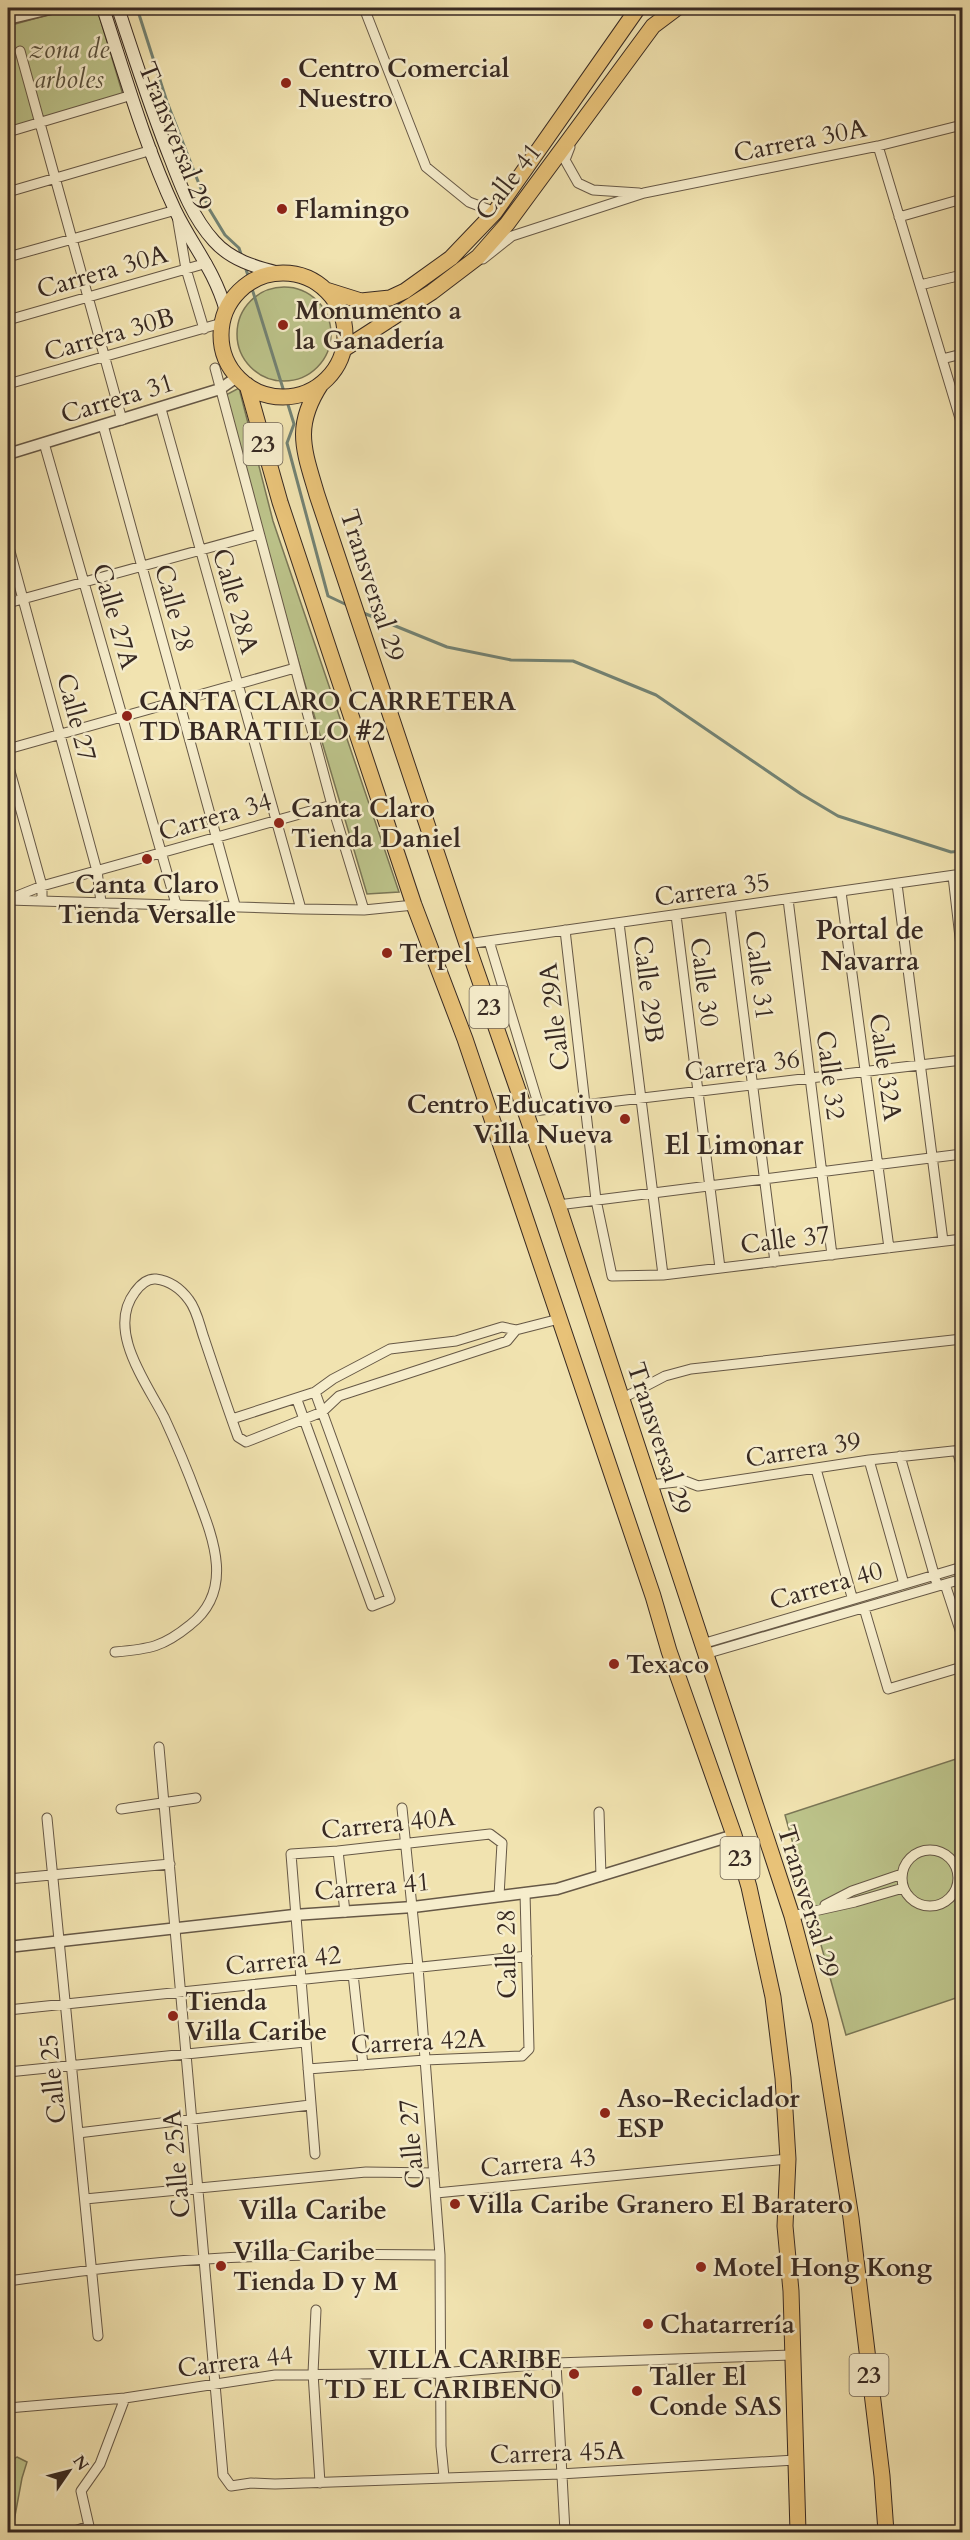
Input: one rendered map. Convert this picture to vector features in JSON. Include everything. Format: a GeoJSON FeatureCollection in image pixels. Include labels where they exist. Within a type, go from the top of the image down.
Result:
{"type":"FeatureCollection","features":[{"type":"Feature","properties":{"kind":"highway","name":"Calle 41"},"geometry":{"type":"LineString","coordinates":[[326,290],[346,298],[374,301],[405,291],[451,258],[495,212],[638,8]]}},
{"type":"Feature","properties":{"kind":"highway","name":"Calle 41"},"geometry":{"type":"LineString","coordinates":[[344,349],[432,292],[478,256],[507,224],[653,27],[677,8]]}},
{"type":"Feature","properties":{"kind":"highway"},"geometry":{"type":"LineString","coordinates":[[224,317],[235,297],[247,285],[262,277],[279,273],[304,277],[326,290],[342,317],[345,328],[344,349]]}},
{"type":"Feature","properties":{"kind":"highway","name":"23"},"geometry":{"type":"LineString","coordinates":[[224,317],[221,340],[225,356],[242,381],[260,393],[289,397],[303,394],[321,384],[336,369],[344,349]]}},
{"type":"Feature","properties":{"kind":"highway","name":"Transversal 29"},"geometry":{"type":"LineString","coordinates":[[242,381],[414,905],[465,1039],[669,1651],[734,1835],[748,1887],[772,1997],[783,2078],[788,2159],[785,2226],[790,2291],[798,2532]]}},
{"type":"Feature","properties":{"kind":"highway","name":"Transversal 29"},"geometry":{"type":"LineString","coordinates":[[321,384],[306,414],[302,433],[306,455],[467,944],[533,1111],[558,1205],[792,1916],[820,2022],[851,2218],[882,2476],[886,2532]]}},
{"type":"Feature","properties":{"kind":"main road","name":"Transversal 29"},"geometry":{"type":"LineString","coordinates":[[103,8],[132,95],[176,210],[219,287],[224,317]]}},
{"type":"Feature","properties":{"kind":"main road","name":"Transversal 29"},"geometry":{"type":"LineString","coordinates":[[118,8],[159,132],[185,196],[200,223],[214,242],[230,255],[246,263],[279,273]]}},
{"type":"Feature","properties":{"kind":"street"},"geometry":{"type":"LineString","coordinates":[[8,19],[54,8]]}},
{"type":"Feature","properties":{"kind":"street"},"geometry":{"type":"LineString","coordinates":[[364,8],[426,167],[469,202],[495,212]]}},
{"type":"Feature","properties":{"kind":"street"},"geometry":{"type":"LineString","coordinates":[[20,51],[122,420]]}},
{"type":"Feature","properties":{"kind":"street"},"geometry":{"type":"LineString","coordinates":[[8,132],[132,95]]}},
{"type":"Feature","properties":{"kind":"street","name":"Carrera 30A"},"geometry":{"type":"LineString","coordinates":[[645,193],[878,146],[963,125]]}},
{"type":"Feature","properties":{"kind":"street"},"geometry":{"type":"LineString","coordinates":[[576,133],[565,160],[578,183],[593,190],[645,193]]}},
{"type":"Feature","properties":{"kind":"street"},"geometry":{"type":"LineString","coordinates":[[878,146],[963,425]]}},
{"type":"Feature","properties":{"kind":"street"},"geometry":{"type":"LineString","coordinates":[[8,192],[152,150]]}},
{"type":"Feature","properties":{"kind":"street"},"geometry":{"type":"LineString","coordinates":[[432,292],[453,284],[512,236],[645,193]]}},
{"type":"Feature","properties":{"kind":"street"},"geometry":{"type":"LineString","coordinates":[[899,217],[963,199]]}},
{"type":"Feature","properties":{"kind":"street"},"geometry":{"type":"LineString","coordinates":[[8,257],[176,210],[186,269],[204,330]]}},
{"type":"Feature","properties":{"kind":"street","name":"Carrera 30A"},"geometry":{"type":"LineString","coordinates":[[8,320],[207,263]]}},
{"type":"Feature","properties":{"kind":"street"},"geometry":{"type":"LineString","coordinates":[[920,285],[963,275]]}},
{"type":"Feature","properties":{"kind":"street","name":"Carrera 30B"},"geometry":{"type":"LineString","coordinates":[[8,384],[204,330],[224,317]]}},
{"type":"Feature","properties":{"kind":"street"},"geometry":{"type":"LineString","coordinates":[[942,359],[963,354]]}},
{"type":"Feature","properties":{"kind":"street"},"geometry":{"type":"LineString","coordinates":[[215,368],[332,805],[364,909]]}},
{"type":"Feature","properties":{"kind":"street","name":"Carrera 31"},"geometry":{"type":"LineString","coordinates":[[8,454],[161,409],[242,381]]}},
{"type":"Feature","properties":{"kind":"street","name":"Calle 28A"},"geometry":{"type":"LineString","coordinates":[[161,409],[300,909]]}},
{"type":"Feature","properties":{"kind":"street","name":"Calle 28"},"geometry":{"type":"LineString","coordinates":[[103,425],[235,905]]}},
{"type":"Feature","properties":{"kind":"street","name":"Calle 27A"},"geometry":{"type":"LineString","coordinates":[[44,443],[176,904]]}},
{"type":"Feature","properties":{"kind":"street"},"geometry":{"type":"LineString","coordinates":[[8,603],[259,534]]}},
{"type":"Feature","properties":{"kind":"street","name":"Calle 27"},"geometry":{"type":"LineString","coordinates":[[8,544],[97,871],[101,902]]}},
{"type":"Feature","properties":{"kind":"street"},"geometry":{"type":"LineString","coordinates":[[8,748],[295,668]]}},
{"type":"Feature","properties":{"kind":"street"},"geometry":{"type":"LineString","coordinates":[[8,764],[42,886],[42,901]]}},
{"type":"Feature","properties":{"kind":"street","name":"Carrera 34"},"geometry":{"type":"LineString","coordinates":[[8,900],[42,886],[332,805]]}},
{"type":"Feature","properties":{"kind":"street"},"geometry":{"type":"LineString","coordinates":[[958,875],[963,955]]}},
{"type":"Feature","properties":{"kind":"street","name":"Carrera 35"},"geometry":{"type":"LineString","coordinates":[[467,944],[958,875]]}},
{"type":"Feature","properties":{"kind":"street"},"geometry":{"type":"LineString","coordinates":[[897,884],[943,1241]]}},
{"type":"Feature","properties":{"kind":"street","name":"Calle 32A"},"geometry":{"type":"LineString","coordinates":[[841,892],[889,1248]]}},
{"type":"Feature","properties":{"kind":"street","name":"Calle 32"},"geometry":{"type":"LineString","coordinates":[[788,899],[832,1255]]}},
{"type":"Feature","properties":{"kind":"street"},"geometry":{"type":"LineString","coordinates":[[8,900],[235,905],[300,909],[364,909],[414,905]]}},
{"type":"Feature","properties":{"kind":"street","name":"Calle 31"},"geometry":{"type":"LineString","coordinates":[[730,907],[775,1262]]}},
{"type":"Feature","properties":{"kind":"street","name":"Calle 30"},"geometry":{"type":"LineString","coordinates":[[676,915],[720,1268]]}},
{"type":"Feature","properties":{"kind":"street","name":"Calle 29B"},"geometry":{"type":"LineString","coordinates":[[619,923],[663,1275]]}},
{"type":"Feature","properties":{"kind":"street","name":"Calle 29A"},"geometry":{"type":"LineString","coordinates":[[565,930],[596,1200],[612,1276]]}},
{"type":"Feature","properties":{"kind":"street"},"geometry":{"type":"LineString","coordinates":[[489,941],[533,1111]]}},
{"type":"Feature","properties":{"kind":"street","name":"Carrera 36"},"geometry":{"type":"LineString","coordinates":[[533,1111],[963,1060]]}},
{"type":"Feature","properties":{"kind":"street"},"geometry":{"type":"LineString","coordinates":[[558,1205],[963,1155]]}},
{"type":"Feature","properties":{"kind":"street","name":"Calle 37"},"geometry":{"type":"LineString","coordinates":[[612,1276],[663,1275],[963,1239]]}},
{"type":"Feature","properties":{"kind":"street"},"geometry":{"type":"LineString","coordinates":[[116,1652],[142,1650],[164,1644],[203,1615],[217,1578],[215,1546],[189,1474],[163,1416],[141,1378],[128,1341],[124,1318],[127,1303],[141,1284],[153,1279],[171,1282],[191,1302],[238,1437],[246,1442],[322,1412],[339,1396],[507,1341],[516,1330]]}},
{"type":"Feature","properties":{"kind":"street"},"geometry":{"type":"LineString","coordinates":[[232,1419],[297,1400],[390,1350],[456,1341],[501,1327],[516,1330],[559,1319]]}},
{"type":"Feature","properties":{"kind":"street"},"geometry":{"type":"LineString","coordinates":[[621,1398],[666,1376],[691,1369],[963,1339]]}},
{"type":"Feature","properties":{"kind":"street"},"geometry":{"type":"LineString","coordinates":[[297,1400],[372,1606],[390,1599],[315,1392]]}},
{"type":"Feature","properties":{"kind":"street"},"geometry":{"type":"LineString","coordinates":[[960,1450],[963,1468]]}},
{"type":"Feature","properties":{"kind":"street","name":"Carrera 39"},"geometry":{"type":"LineString","coordinates":[[650,1485],[685,1481],[698,1485],[869,1460],[960,1450]]}},
{"type":"Feature","properties":{"kind":"street"},"geometry":{"type":"LineString","coordinates":[[900,1456],[934,1575],[942,1585],[963,1636]]}},
{"type":"Feature","properties":{"kind":"street"},"geometry":{"type":"LineString","coordinates":[[869,1460],[904,1584]]}},
{"type":"Feature","properties":{"kind":"street"},"geometry":{"type":"LineString","coordinates":[[816,1469],[852,1597]]}},
{"type":"Feature","properties":{"kind":"street"},"geometry":{"type":"LineString","coordinates":[[338,1511],[355,1503]]}},
{"type":"Feature","properties":{"kind":"street","name":"Carrera 40"},"geometry":{"type":"LineString","coordinates":[[703,1649],[852,1597],[963,1566]]}},
{"type":"Feature","properties":{"kind":"street","name":"Carrera 40"},"geometry":{"type":"LineString","coordinates":[[703,1649],[864,1608],[963,1579]]}},
{"type":"Feature","properties":{"kind":"street"},"geometry":{"type":"LineString","coordinates":[[864,1608],[888,1689],[963,1667]]}},
{"type":"Feature","properties":{"kind":"street","name":"Calle 25A"},"geometry":{"type":"LineString","coordinates":[[159,1747],[223,2475],[231,2486],[251,2483],[320,2482]]}},
{"type":"Feature","properties":{"kind":"street"},"geometry":{"type":"LineString","coordinates":[[121,1809],[196,1798]]}},
{"type":"Feature","properties":{"kind":"street","name":"Calle 27"},"geometry":{"type":"LineString","coordinates":[[402,1808],[413,1907],[440,2254],[441,2446],[444,2477]]}},
{"type":"Feature","properties":{"kind":"street"},"geometry":{"type":"LineString","coordinates":[[599,1812],[601,1876]]}},
{"type":"Feature","properties":{"kind":"street","name":"Calle 25"},"geometry":{"type":"LineString","coordinates":[[47,1818],[98,2336]]}},
{"type":"Feature","properties":{"kind":"street","name":"Carrera 40A"},"geometry":{"type":"LineString","coordinates":[[294,1915],[291,1854],[490,1834],[502,1843],[499,1896]]}},
{"type":"Feature","properties":{"kind":"street","name":"Carrera 41"},"geometry":{"type":"LineString","coordinates":[[8,1947],[294,1915],[413,1907],[557,1889],[734,1835]]}},
{"type":"Feature","properties":{"kind":"street"},"geometry":{"type":"LineString","coordinates":[[923,1850],[936,1850],[958,1860],[960,1880],[954,1894],[949,1899],[930,1906],[917,1903],[903,1888],[902,1874],[906,1862],[923,1850]]}},
{"type":"Feature","properties":{"kind":"street"},"geometry":{"type":"LineString","coordinates":[[338,1851],[345,1912]]}},
{"type":"Feature","properties":{"kind":"street"},"geometry":{"type":"LineString","coordinates":[[8,1879],[170,1864]]}},
{"type":"Feature","properties":{"kind":"street"},"geometry":{"type":"LineString","coordinates":[[812,1911],[852,1891],[902,1874]]}},
{"type":"Feature","properties":{"kind":"street"},"geometry":{"type":"LineString","coordinates":[[792,1916],[855,1902],[903,1888]]}},
{"type":"Feature","properties":{"kind":"street"},"geometry":{"type":"LineString","coordinates":[[852,1891],[855,1902]]}},
{"type":"Feature","properties":{"kind":"street","name":"Calle 28"},"geometry":{"type":"LineString","coordinates":[[525,1893],[529,2049]]}},
{"type":"Feature","properties":{"kind":"street"},"geometry":{"type":"LineString","coordinates":[[294,1915],[315,2154]]}},
{"type":"Feature","properties":{"kind":"street","name":"Carrera 42"},"geometry":{"type":"LineString","coordinates":[[8,2010],[527,1956]]}},
{"type":"Feature","properties":{"kind":"street"},"geometry":{"type":"LineString","coordinates":[[353,1974],[363,2064]]}},
{"type":"Feature","properties":{"kind":"street"},"geometry":{"type":"LineString","coordinates":[[8,2072],[305,2042]]}},
{"type":"Feature","properties":{"kind":"street","name":"Carrera 42A"},"geometry":{"type":"LineString","coordinates":[[308,2069],[425,2060],[522,2056],[529,2049]]}},
{"type":"Feature","properties":{"kind":"street"},"geometry":{"type":"LineString","coordinates":[[78,2133],[310,2106]]}},
{"type":"Feature","properties":{"kind":"street","name":"Carrera 43"},"geometry":{"type":"LineString","coordinates":[[436,2193],[788,2159]]}},
{"type":"Feature","properties":{"kind":"street"},"geometry":{"type":"LineString","coordinates":[[85,2199],[366,2172],[434,2173]]}},
{"type":"Feature","properties":{"kind":"street"},"geometry":{"type":"LineString","coordinates":[[8,2281],[91,2269],[205,2259],[318,2254],[440,2254]]}},
{"type":"Feature","properties":{"kind":"street"},"geometry":{"type":"LineString","coordinates":[[316,2310],[313,2373],[320,2482]]}},
{"type":"Feature","properties":{"kind":"street","name":"Carrera 44"},"geometry":{"type":"LineString","coordinates":[[8,2408],[125,2398],[275,2375],[442,2373],[556,2363],[792,2355]]}},
{"type":"Feature","properties":{"kind":"street"},"geometry":{"type":"LineString","coordinates":[[556,2363],[560,2474],[565,2532]]}},
{"type":"Feature","properties":{"kind":"street"},"geometry":{"type":"LineString","coordinates":[[72,2532],[89,2526],[81,2491],[100,2464],[125,2398]]}},
{"type":"Feature","properties":{"kind":"street","name":"Carrera 45A"},"geometry":{"type":"LineString","coordinates":[[320,2482],[560,2474],[795,2460]]}},
{"type":"Feature","properties":{"kind":"green space","name":"zona de arboles"},"geometry":{"type":"Polygon","coordinates":[[[73,8],[97,8],[123,95],[8,128],[8,26],[73,8]]]}},
{"type":"Feature","properties":{"kind":"green space"},"geometry":{"type":"Polygon","coordinates":[[[284,287],[302,291],[317,301],[327,316],[331,334],[327,352],[317,367],[302,377],[284,381],[266,377],[251,367],[241,352],[237,334],[241,316],[251,301],[266,291],[284,287]]]}},
{"type":"Feature","properties":{"kind":"green space"},"geometry":{"type":"Polygon","coordinates":[[[239,388],[273,521],[399,892],[367,894],[224,396],[239,388]]]}},
{"type":"Feature","properties":{"kind":"green space"},"geometry":{"type":"Polygon","coordinates":[[[962,1757],[962,1996],[846,2035],[785,1815],[962,1757]]]}},
{"type":"Feature","properties":{"kind":"green space"},"geometry":{"type":"Polygon","coordinates":[[[17,2457],[27,2462],[12,2532],[8,2532],[8,2463],[17,2457]]]}},
{"type":"Feature","properties":{"kind":"waterway"},"geometry":{"type":"LineString","coordinates":[[137,8],[167,102],[208,207],[225,235],[239,248],[242,257]]}},
{"type":"Feature","properties":{"kind":"waterway"},"geometry":{"type":"LineString","coordinates":[[245,266],[294,424],[287,443],[328,596],[347,605]]}},
{"type":"Feature","properties":{"kind":"waterway"},"geometry":{"type":"LineString","coordinates":[[361,612],[447,647],[511,660],[573,661],[656,695],[801,794],[838,816],[951,852],[962,851]]}},
{"type":"Feature","properties":{"kind":"place","name":"Centro Comercial Nuestro"},"geometry":{"type":"Point","coordinates":[286,83]}},
{"type":"Feature","properties":{"kind":"place","name":"Flamingo"},"geometry":{"type":"Point","coordinates":[282,209]}},
{"type":"Feature","properties":{"kind":"place","name":"Monumento a la Ganadería"},"geometry":{"type":"Point","coordinates":[283,325]}},
{"type":"Feature","properties":{"kind":"place","name":"CANTA CLARO CARRETERA TD BARATILLO #2"},"geometry":{"type":"Point","coordinates":[127,716]}},
{"type":"Feature","properties":{"kind":"place","name":"Canta Claro Tienda Daniel"},"geometry":{"type":"Point","coordinates":[279,823]}},
{"type":"Feature","properties":{"kind":"place","name":"Canta Claro Tienda Versalle"},"geometry":{"type":"Point","coordinates":[147,859]}},
{"type":"Feature","properties":{"kind":"place","name":"Terpel"},"geometry":{"type":"Point","coordinates":[387,953]}},
{"type":"Feature","properties":{"kind":"place","name":"Centro Educativo Villa Nueva"},"geometry":{"type":"Point","coordinates":[625,1119]}},
{"type":"Feature","properties":{"kind":"place","name":"Texaco"},"geometry":{"type":"Point","coordinates":[614,1664]}},
{"type":"Feature","properties":{"kind":"place","name":"Tienda Villa Caribe"},"geometry":{"type":"Point","coordinates":[173,2016]}},
{"type":"Feature","properties":{"kind":"place","name":"Aso-Reciclador ESP"},"geometry":{"type":"Point","coordinates":[605,2113]}},
{"type":"Feature","properties":{"kind":"place","name":"Villa Caribe Granero El Baratero"},"geometry":{"type":"Point","coordinates":[455,2204]}},
{"type":"Feature","properties":{"kind":"place","name":"Villa Caribe Tienda D y M"},"geometry":{"type":"Point","coordinates":[221,2266]}},
{"type":"Feature","properties":{"kind":"place","name":"Motel Hong Kong"},"geometry":{"type":"Point","coordinates":[701,2267]}},
{"type":"Feature","properties":{"kind":"place","name":"Chatarrería"},"geometry":{"type":"Point","coordinates":[648,2324]}},
{"type":"Feature","properties":{"kind":"place","name":"VILLA CARIBE TD EL CARIBEÑO"},"geometry":{"type":"Point","coordinates":[574,2374]}},
{"type":"Feature","properties":{"kind":"place","name":"Taller El Conde SAS"},"geometry":{"type":"Point","coordinates":[637,2391]}},
{"type":"Feature","properties":{"kind":"district","name":"Portal de Navarra"},"geometry":{"type":"Point","coordinates":[870,946]}},
{"type":"Feature","properties":{"kind":"district","name":"El Limonar"},"geometry":{"type":"Point","coordinates":[734,1145]}},
{"type":"Feature","properties":{"kind":"district","name":"Villa Caribe"},"geometry":{"type":"Point","coordinates":[313,2210]}}]}
